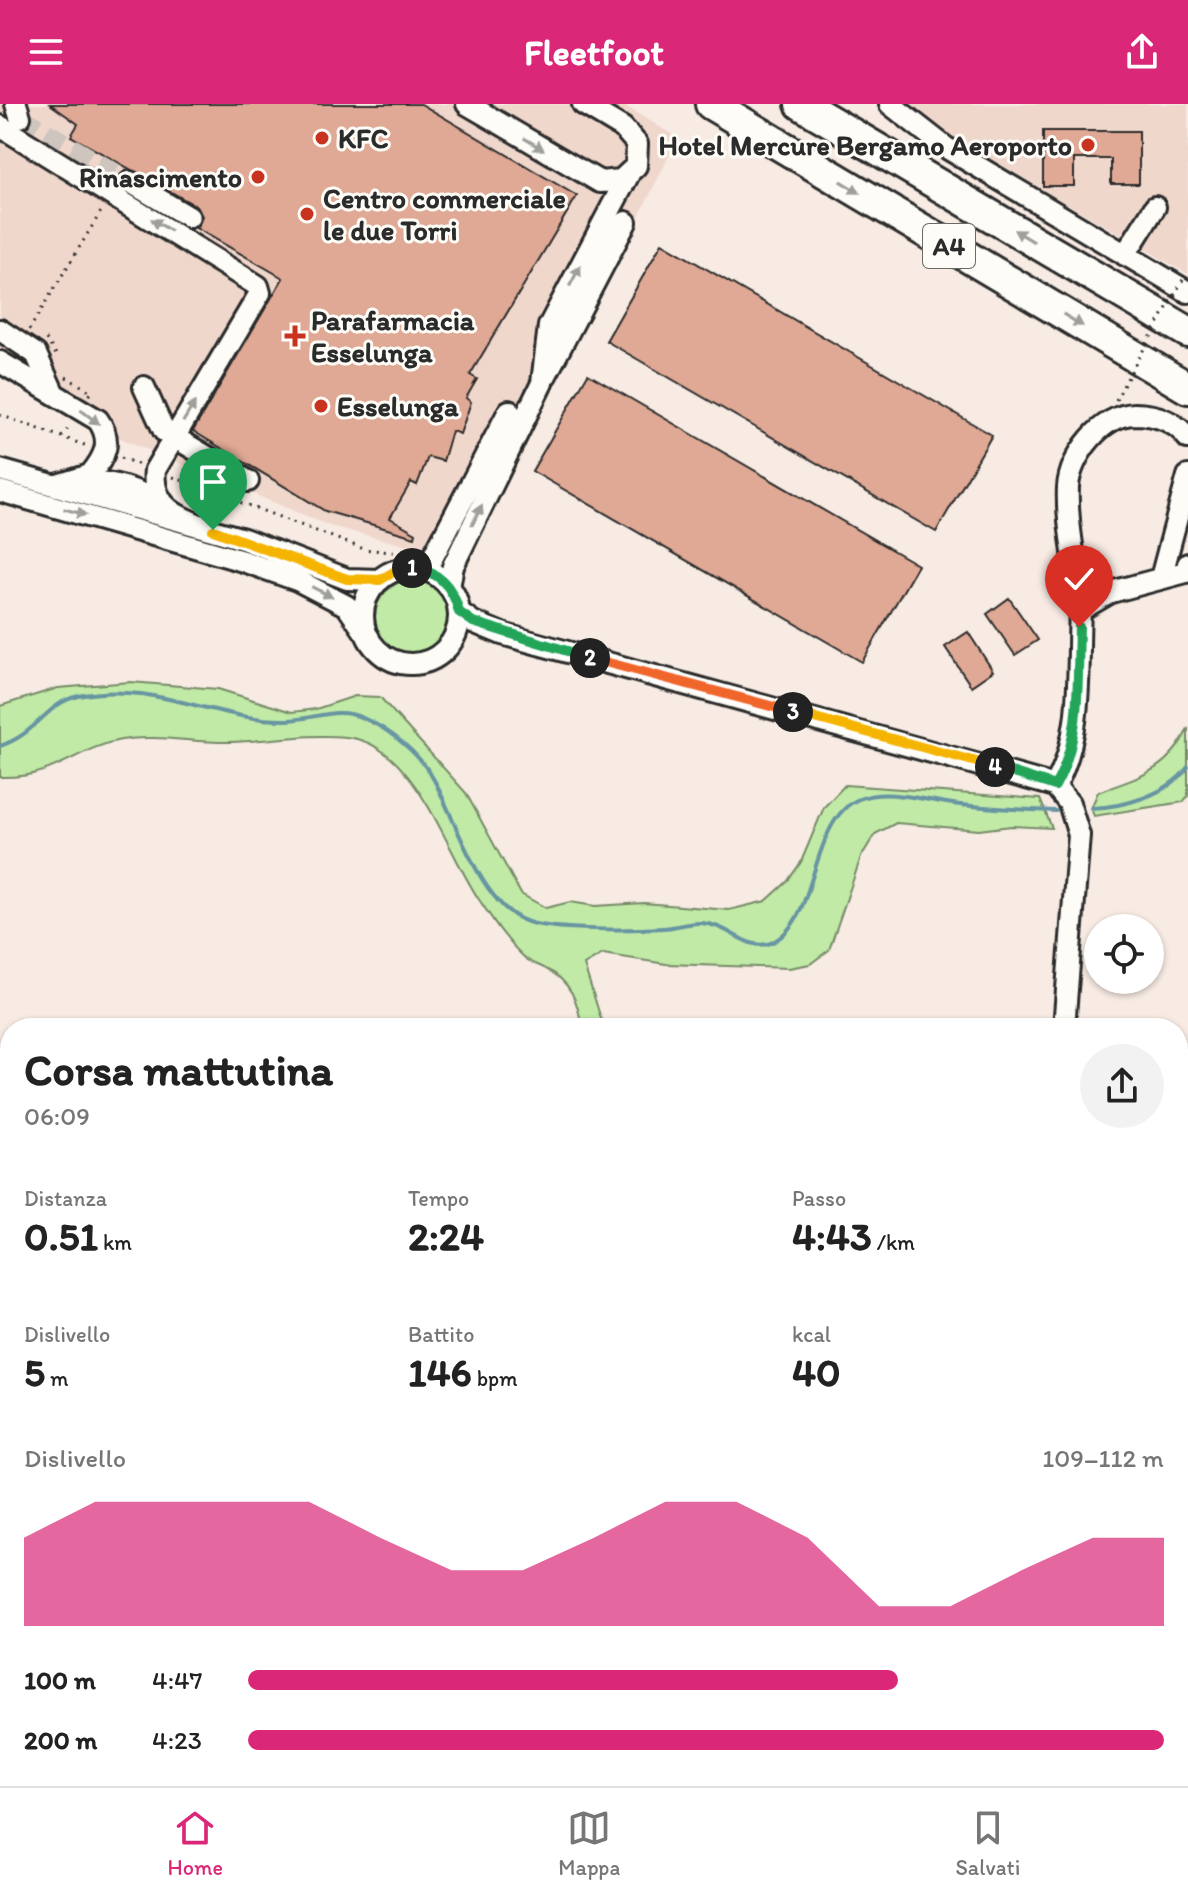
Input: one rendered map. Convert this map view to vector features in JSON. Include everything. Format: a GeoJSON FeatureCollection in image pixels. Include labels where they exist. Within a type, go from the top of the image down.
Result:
{"type":"FeatureCollection","features":[{"type":"Feature","properties":{"kind":"highway","name":"A4"},"geometry":{"type":"LineString","coordinates":[[711,104],[1188,388]]}},
{"type":"Feature","properties":{"kind":"highway","name":"A4"},"geometry":{"type":"LineString","coordinates":[[801,104],[1188,332]]}},
{"type":"Feature","properties":{"kind":"street"},"geometry":{"type":"LineString","coordinates":[[467,104],[600,182],[611,184],[629,174]]}},
{"type":"Feature","properties":{"kind":"street"},"geometry":{"type":"LineString","coordinates":[[542,383],[549,326],[639,155],[632,136],[583,104]]}},
{"type":"Feature","properties":{"kind":"street"},"geometry":{"type":"LineString","coordinates":[[890,104],[913,112],[945,147],[1125,255],[1186,284]]}},
{"type":"Feature","properties":{"kind":"street"},"geometry":{"type":"LineString","coordinates":[[0,126],[258,286],[260,293],[155,470],[156,496],[165,507]]}},
{"type":"Feature","properties":{"kind":"street"},"geometry":{"type":"LineString","coordinates":[[130,182],[189,217]]}},
{"type":"Feature","properties":{"kind":"street"},"geometry":{"type":"LineString","coordinates":[[1125,255],[1155,207]]}},
{"type":"Feature","properties":{"kind":"street"},"geometry":{"type":"LineString","coordinates":[[449,587],[453,566],[542,383],[626,222]]}},
{"type":"Feature","properties":{"kind":"street"},"geometry":{"type":"LineString","coordinates":[[0,330],[36,354],[54,394]]}},
{"type":"Feature","properties":{"kind":"street"},"geometry":{"type":"LineString","coordinates":[[0,346],[10,360],[54,394],[98,420],[105,430],[106,452],[90,475],[80,481]]}},
{"type":"Feature","properties":{"kind":"street"},"geometry":{"type":"LineString","coordinates":[[144,387],[157,420],[174,438],[248,481]]}},
{"type":"Feature","properties":{"kind":"street"},"geometry":{"type":"LineString","coordinates":[[431,564],[509,411]]}},
{"type":"Feature","properties":{"kind":"street"},"geometry":{"type":"LineString","coordinates":[[1055,786],[1066,764],[1073,735],[1080,610],[1068,488],[1084,450],[1102,427],[1124,415],[1155,416],[1174,424],[1188,438]]}},
{"type":"Feature","properties":{"kind":"street"},"geometry":{"type":"LineString","coordinates":[[0,470],[213,530]]}},
{"type":"Feature","properties":{"kind":"street"},"geometry":{"type":"LineString","coordinates":[[1161,578],[1188,476]]}},
{"type":"Feature","properties":{"kind":"street"},"geometry":{"type":"LineString","coordinates":[[54,485],[96,480],[149,496],[180,517],[347,579],[380,580],[407,568],[431,564]]}},
{"type":"Feature","properties":{"kind":"street"},"geometry":{"type":"LineString","coordinates":[[0,491],[243,561],[297,580],[347,606],[369,638],[391,660],[406,664],[437,657],[449,646],[459,624],[459,612],[449,587],[431,564]]}},
{"type":"Feature","properties":{"kind":"street"},"geometry":{"type":"LineString","coordinates":[[1080,610],[1111,592],[1186,572],[1188,564]]}},
{"type":"Feature","properties":{"kind":"street"},"geometry":{"type":"LineString","coordinates":[[369,638],[364,607],[380,580]]}},
{"type":"Feature","properties":{"kind":"street"},"geometry":{"type":"LineString","coordinates":[[459,612],[473,622],[502,634],[1055,786],[1069,803],[1079,835],[1065,1018]]}},
{"type":"Feature","properties":{"kind":"street"},"geometry":{"type":"LineString","coordinates":[[449,646],[502,634]]}},
{"type":"Feature","properties":{"kind":"path"},"geometry":{"type":"LineString","coordinates":[[58,359],[51,342],[29,330],[111,195]]}},
{"type":"Feature","properties":{"kind":"path"},"geometry":{"type":"LineString","coordinates":[[1123,386],[1186,284]]}},
{"type":"Feature","properties":{"kind":"path"},"geometry":{"type":"LineString","coordinates":[[61,370],[65,377],[92,392]]}},
{"type":"Feature","properties":{"kind":"path"},"geometry":{"type":"LineString","coordinates":[[0,415],[364,549],[400,553],[423,550],[431,564]]}},
{"type":"Feature","properties":{"kind":"shaded area"},"geometry":{"type":"Polygon","coordinates":[[[0,104],[622,104],[678,138],[467,561],[330,526],[91,426],[0,374],[0,104]]]}},
{"type":"Feature","properties":{"kind":"shaded area"},"geometry":{"type":"Polygon","coordinates":[[[899,104],[1188,104],[1188,274],[997,163],[899,104]]]}},
{"type":"Feature","properties":{"kind":"green space"},"geometry":{"type":"Polygon","coordinates":[[[413,580],[427,583],[440,591],[448,604],[451,618],[448,632],[440,645],[427,653],[413,656],[399,653],[386,645],[378,632],[375,618],[378,604],[386,591],[399,583],[413,580]]]}},
{"type":"Feature","properties":{"kind":"green space"},"geometry":{"type":"Polygon","coordinates":[[[130,682],[218,689],[292,712],[316,709],[355,696],[380,697],[466,793],[521,894],[546,908],[570,902],[595,906],[644,903],[729,910],[766,901],[787,882],[801,862],[824,807],[845,785],[1040,799],[1052,828],[1011,826],[979,830],[896,823],[875,834],[861,857],[829,950],[810,964],[789,968],[666,964],[603,954],[584,965],[601,1018],[580,1018],[575,1001],[562,980],[525,958],[506,938],[467,880],[441,829],[410,779],[391,758],[370,744],[331,736],[230,742],[135,738],[105,744],[36,773],[0,777],[0,706],[58,688],[130,682]]]}},
{"type":"Feature","properties":{"kind":"green space"},"geometry":{"type":"Polygon","coordinates":[[[1188,728],[1188,796],[1183,802],[1094,816],[1091,808],[1098,792],[1139,777],[1162,763],[1181,742],[1188,728]]]}},
{"type":"Feature","properties":{"kind":"building"},"geometry":{"type":"Polygon","coordinates":[[[50,104],[421,104],[577,196],[470,375],[477,379],[466,398],[471,402],[460,434],[452,431],[443,461],[428,457],[417,485],[411,482],[390,518],[416,533],[415,537],[325,511],[193,431],[283,278],[196,228],[202,216],[196,206],[71,136],[78,124],[50,104]]]}},
{"type":"Feature","properties":{"kind":"building"},"geometry":{"type":"Polygon","coordinates":[[[1043,131],[1139,131],[1139,184],[1111,184],[1111,159],[1074,159],[1074,186],[1043,186],[1043,131]]]}},
{"type":"Feature","properties":{"kind":"building"},"geometry":{"type":"Polygon","coordinates":[[[662,243],[992,435],[936,532],[606,341],[662,243]]]}},
{"type":"Feature","properties":{"kind":"building"},"geometry":{"type":"Polygon","coordinates":[[[588,374],[918,565],[862,662],[532,471],[588,374]]]}},
{"type":"Feature","properties":{"kind":"building"},"geometry":{"type":"Polygon","coordinates":[[[1009,598],[1038,640],[1015,655],[987,614],[1009,598]]]}},
{"type":"Feature","properties":{"kind":"building"},"geometry":{"type":"Polygon","coordinates":[[[968,632],[993,671],[971,686],[945,647],[968,632]]]}},
{"type":"Feature","properties":{"kind":"waterway"},"geometry":{"type":"LineString","coordinates":[[0,746],[24,734],[49,711],[67,700],[107,693],[159,697],[262,719],[288,720],[335,713],[353,715],[374,723],[394,736],[421,761],[434,780],[483,881],[511,913],[540,925],[575,928],[650,929],[701,923],[714,925],[757,944],[768,944],[791,926],[834,822],[845,808],[859,799],[883,794],[960,805],[1056,811]]}},
{"type":"Feature","properties":{"kind":"waterway"},"geometry":{"type":"LineString","coordinates":[[1091,808],[1144,798],[1169,785],[1188,767]]}},
{"type":"Feature","properties":{"kind":"tunnel"},"geometry":{"type":"LineString","coordinates":[[20,117],[130,182]]}},
{"type":"Feature","properties":{"kind":"place","name":"KFC"},"geometry":{"type":"Point","coordinates":[322,138]}},
{"type":"Feature","properties":{"kind":"place","name":"Hotel Mercure Bergamo Aeroporto"},"geometry":{"type":"Point","coordinates":[1088,145]}},
{"type":"Feature","properties":{"kind":"place","name":"Rinascimento"},"geometry":{"type":"Point","coordinates":[258,177]}},
{"type":"Feature","properties":{"kind":"place","name":"Centro commerciale le due Torri"},"geometry":{"type":"Point","coordinates":[307,214]}},
{"type":"Feature","properties":{"kind":"place","name":"Parafarmacia Esselunga"},"geometry":{"type":"Point","coordinates":[295,336]}},
{"type":"Feature","properties":{"kind":"place","name":"Esselunga"},"geometry":{"type":"Point","coordinates":[321,406]}},
{"type":"Feature","properties":{"kind":"route"},"geometry":{"type":"LineString","coordinates":[[213,530],[264,546],[347,579],[380,580],[397,570],[426,570],[449,587],[456,598],[459,612],[473,622],[502,634],[1055,786],[1066,764],[1073,735],[1079,627]]}}]}
